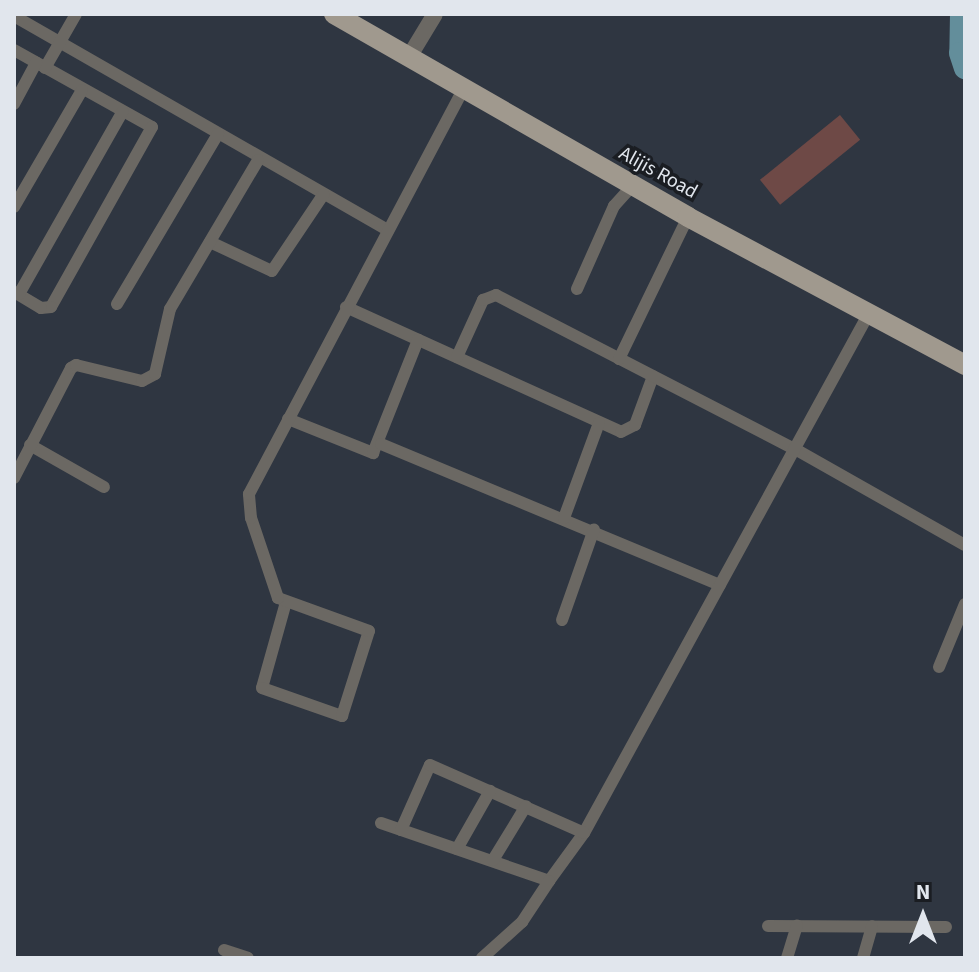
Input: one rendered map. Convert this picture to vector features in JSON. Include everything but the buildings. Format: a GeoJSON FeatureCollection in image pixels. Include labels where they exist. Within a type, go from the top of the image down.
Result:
{"type":"FeatureCollection","features":[{"type":"Feature","properties":{"kind":"main road","name":"Alijis Road"},"geometry":{"type":"LineString","coordinates":[[334,14],[632,186],[965,365]]}},
{"type":"Feature","properties":{"kind":"street"},"geometry":{"type":"LineString","coordinates":[[14,104],[59,43],[76,14]]}},
{"type":"Feature","properties":{"kind":"street"},"geometry":{"type":"LineString","coordinates":[[409,57],[435,14]]}},
{"type":"Feature","properties":{"kind":"street"},"geometry":{"type":"LineString","coordinates":[[14,16],[258,160],[388,230]]}},
{"type":"Feature","properties":{"kind":"street"},"geometry":{"type":"LineString","coordinates":[[14,50],[152,127],[51,307],[41,308],[17,293],[123,111]]}},
{"type":"Feature","properties":{"kind":"street"},"geometry":{"type":"LineString","coordinates":[[14,207],[82,90]]}},
{"type":"Feature","properties":{"kind":"street"},"geometry":{"type":"LineString","coordinates":[[286,602],[262,688],[342,716],[369,631],[286,602],[274,589],[251,518],[249,494],[463,90]]}},
{"type":"Feature","properties":{"kind":"street"},"geometry":{"type":"LineString","coordinates":[[117,304],[218,134]]}},
{"type":"Feature","properties":{"kind":"street"},"geometry":{"type":"LineString","coordinates":[[14,478],[65,374],[76,365],[142,381],[155,374],[170,309],[258,160]]}},
{"type":"Feature","properties":{"kind":"street"},"geometry":{"type":"LineString","coordinates":[[577,289],[614,206],[632,186]]}},
{"type":"Feature","properties":{"kind":"street"},"geometry":{"type":"LineString","coordinates":[[210,242],[272,271],[323,195]]}},
{"type":"Feature","properties":{"kind":"street"},"geometry":{"type":"LineString","coordinates":[[619,359],[688,217]]}},
{"type":"Feature","properties":{"kind":"street"},"geometry":{"type":"LineString","coordinates":[[457,357],[483,300],[496,295],[795,449],[965,545]]}},
{"type":"Feature","properties":{"kind":"street"},"geometry":{"type":"LineString","coordinates":[[346,307],[599,423],[629,432],[653,376]]}},
{"type":"Feature","properties":{"kind":"street"},"geometry":{"type":"LineString","coordinates":[[482,958],[522,922],[584,833],[869,313]]}},
{"type":"Feature","properties":{"kind":"street"},"geometry":{"type":"LineString","coordinates":[[288,419],[373,453],[381,444],[418,340]]}},
{"type":"Feature","properties":{"kind":"street"},"geometry":{"type":"LineString","coordinates":[[564,518],[599,423]]}},
{"type":"Feature","properties":{"kind":"street"},"geometry":{"type":"LineString","coordinates":[[381,444],[594,529],[720,585]]}},
{"type":"Feature","properties":{"kind":"street"},"geometry":{"type":"LineString","coordinates":[[30,445],[104,487]]}},
{"type":"Feature","properties":{"kind":"street"},"geometry":{"type":"LineString","coordinates":[[562,620],[594,529]]}},
{"type":"Feature","properties":{"kind":"street"},"geometry":{"type":"LineString","coordinates":[[939,667],[965,604]]}},
{"type":"Feature","properties":{"kind":"street"},"geometry":{"type":"LineString","coordinates":[[401,830],[430,765],[584,833]]}},
{"type":"Feature","properties":{"kind":"street"},"geometry":{"type":"LineString","coordinates":[[457,849],[490,791]]}},
{"type":"Feature","properties":{"kind":"street"},"geometry":{"type":"LineString","coordinates":[[493,860],[526,806]]}},
{"type":"Feature","properties":{"kind":"street"},"geometry":{"type":"LineString","coordinates":[[381,823],[549,881]]}},
{"type":"Feature","properties":{"kind":"street"},"geometry":{"type":"LineString","coordinates":[[787,958],[797,925]]}},
{"type":"Feature","properties":{"kind":"street"},"geometry":{"type":"LineString","coordinates":[[768,926],[946,927]]}},
{"type":"Feature","properties":{"kind":"street"},"geometry":{"type":"LineString","coordinates":[[863,958],[872,926]]}},
{"type":"Feature","properties":{"kind":"street"},"geometry":{"type":"LineString","coordinates":[[224,950],[248,958]]}},
{"type":"Feature","properties":{"kind":"waterway"},"geometry":{"type":"LineString","coordinates":[[961,14],[960,53],[965,68]]}}]}
